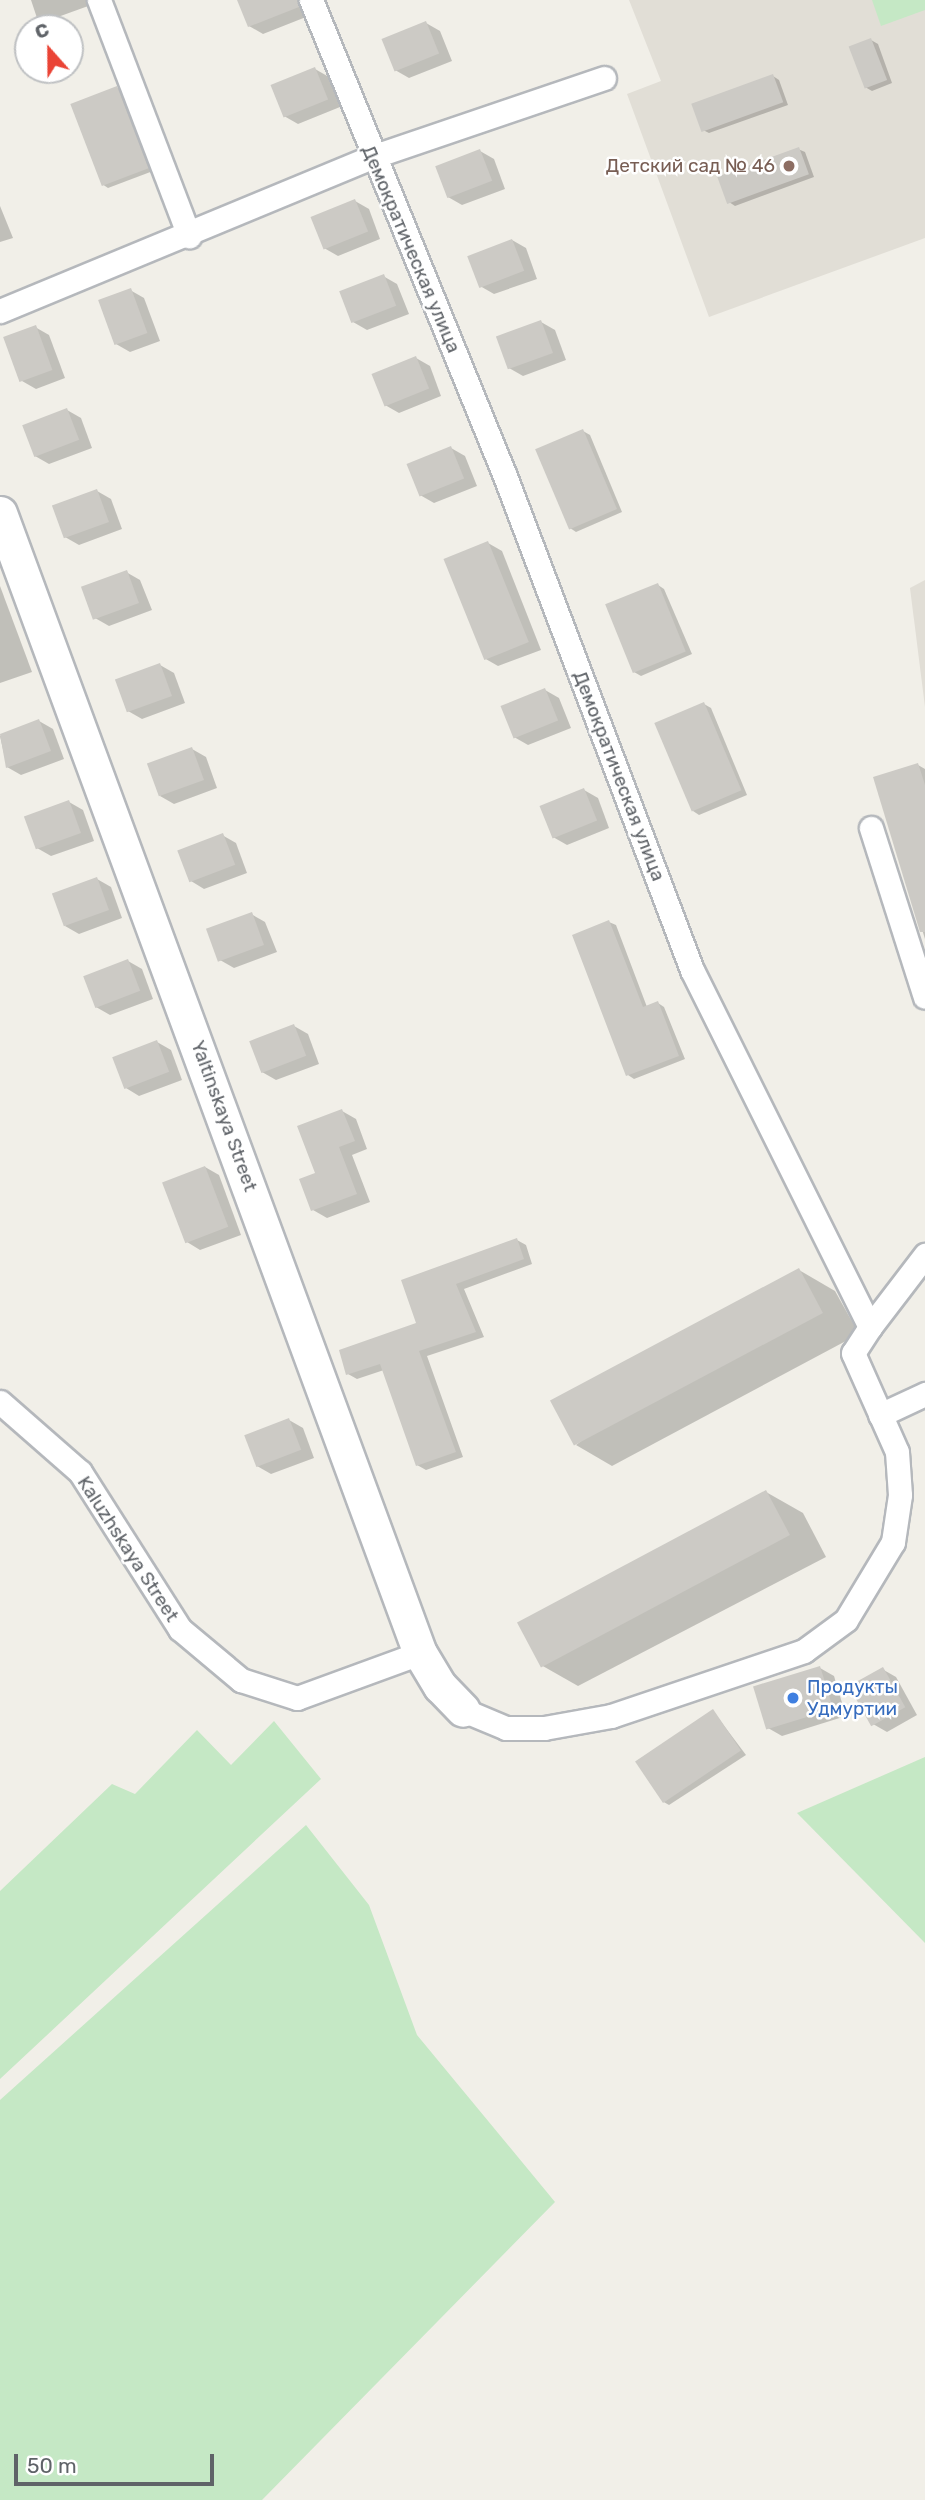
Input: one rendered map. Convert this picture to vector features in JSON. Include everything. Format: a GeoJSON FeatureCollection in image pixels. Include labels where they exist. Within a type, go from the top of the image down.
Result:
{"type":"FeatureCollection","features":[{"type":"Feature","properties":{"kind":"street"},"geometry":{"type":"LineString","coordinates":[[99,0],[189,236]]}},
{"type":"Feature","properties":{"kind":"street","name":"Демократическая улица"},"geometry":{"type":"LineString","coordinates":[[311,0],[372,157],[505,476],[692,970],[870,1327]]}},
{"type":"Feature","properties":{"kind":"street"},"geometry":{"type":"LineString","coordinates":[[0,311],[189,236],[372,157],[604,78]]}},
{"type":"Feature","properties":{"kind":"street","name":"Yaltinskaya Street"},"geometry":{"type":"LineString","coordinates":[[0,513],[420,1653],[440,1686],[463,1710]]}},
{"type":"Feature","properties":{"kind":"street"},"geometry":{"type":"LineString","coordinates":[[871,828],[925,998]]}},
{"type":"Feature","properties":{"kind":"street"},"geometry":{"type":"LineString","coordinates":[[463,1710],[506,1728],[544,1728],[611,1716],[804,1651],[846,1620],[893,1542],[900,1495],[897,1452],[853,1353],[925,1255]]}},
{"type":"Feature","properties":{"kind":"street"},"geometry":{"type":"LineString","coordinates":[[880,1415],[925,1394]]}},
{"type":"Feature","properties":{"kind":"street","name":"Kaluzhskaya Street"},"geometry":{"type":"LineString","coordinates":[[0,1402],[80,1472],[180,1629],[241,1680],[297,1698],[420,1653]]}},
{"type":"Feature","properties":{"kind":"shaded area","name":"Детский сад № 46"},"geometry":{"type":"Polygon","coordinates":[[[629,0],[925,0],[925,238],[709,317],[627,94],[661,81],[629,0]]]}},
{"type":"Feature","properties":{"kind":"shaded area"},"geometry":{"type":"Polygon","coordinates":[[[925,580],[925,707],[910,588],[925,580]]]}},
{"type":"Feature","properties":{"kind":"green space"},"geometry":{"type":"Polygon","coordinates":[[[872,0],[925,0],[925,10],[881,26],[872,0]]]}},
{"type":"Feature","properties":{"kind":"green space"},"geometry":{"type":"Polygon","coordinates":[[[274,1721],[321,1779],[0,2079],[0,1891],[112,1784],[135,1794],[197,1730],[231,1765],[274,1721]]]}},
{"type":"Feature","properties":{"kind":"green space"},"geometry":{"type":"Polygon","coordinates":[[[925,1757],[925,1943],[797,1813],[925,1757]]]}},
{"type":"Feature","properties":{"kind":"green space"},"geometry":{"type":"Polygon","coordinates":[[[306,1825],[369,1905],[417,2035],[555,2202],[262,2500],[0,2500],[0,2100],[306,1825]]]}},
{"type":"Feature","properties":{"kind":"building"},"geometry":{"type":"Polygon","coordinates":[[[237,0],[297,0],[299,7],[248,27],[237,0]]]}},
{"type":"Feature","properties":{"kind":"building"},"geometry":{"type":"Polygon","coordinates":[[[426,21],[439,53],[395,71],[381,39],[426,21]]]}},
{"type":"Feature","properties":{"kind":"building"},"geometry":{"type":"Polygon","coordinates":[[[871,38],[887,80],[865,89],[849,47],[871,38]]]}},
{"type":"Feature","properties":{"kind":"building"},"geometry":{"type":"Polygon","coordinates":[[[315,67],[328,99],[284,117],[270,85],[315,67]]]}},
{"type":"Feature","properties":{"kind":"building"},"geometry":{"type":"Polygon","coordinates":[[[773,74],[783,102],[702,132],[691,104],[773,74]]]}},
{"type":"Feature","properties":{"kind":"building"},"geometry":{"type":"Polygon","coordinates":[[[117,86],[149,168],[102,186],[70,104],[117,86]]]}},
{"type":"Feature","properties":{"kind":"building"},"geometry":{"type":"Polygon","coordinates":[[[799,147],[809,174],[727,204],[717,177],[799,147]]]}},
{"type":"Feature","properties":{"kind":"building"},"geometry":{"type":"Polygon","coordinates":[[[480,149],[492,181],[447,198],[435,166],[480,149]]]}},
{"type":"Feature","properties":{"kind":"building"},"geometry":{"type":"Polygon","coordinates":[[[355,199],[368,231],[324,249],[310,217],[355,199]]]}},
{"type":"Feature","properties":{"kind":"building"},"geometry":{"type":"Polygon","coordinates":[[[512,239],[524,271],[479,288],[467,256],[512,239]]]}},
{"type":"Feature","properties":{"kind":"building"},"geometry":{"type":"Polygon","coordinates":[[[384,274],[396,306],[351,323],[339,291],[384,274]]]}},
{"type":"Feature","properties":{"kind":"building"},"geometry":{"type":"Polygon","coordinates":[[[131,288],[147,333],[115,345],[98,300],[131,288]]]}},
{"type":"Feature","properties":{"kind":"building"},"geometry":{"type":"Polygon","coordinates":[[[541,320],[553,353],[508,369],[496,336],[541,320]]]}},
{"type":"Feature","properties":{"kind":"building"},"geometry":{"type":"Polygon","coordinates":[[[36,325],[52,370],[20,382],[3,337],[36,325]]]}},
{"type":"Feature","properties":{"kind":"building"},"geometry":{"type":"Polygon","coordinates":[[[416,356],[429,388],[385,406],[371,374],[416,356]]]}},
{"type":"Feature","properties":{"kind":"building"},"geometry":{"type":"Polygon","coordinates":[[[67,408],[79,440],[34,457],[22,425],[67,408]]]}},
{"type":"Feature","properties":{"kind":"building"},"geometry":{"type":"Polygon","coordinates":[[[583,429],[617,509],[569,529],[535,449],[583,429]]]}},
{"type":"Feature","properties":{"kind":"building"},"geometry":{"type":"Polygon","coordinates":[[[451,446],[464,478],[420,496],[406,464],[451,446]]]}},
{"type":"Feature","properties":{"kind":"building"},"geometry":{"type":"Polygon","coordinates":[[[97,489],[109,522],[64,538],[52,505],[97,489]]]}},
{"type":"Feature","properties":{"kind":"building"},"geometry":{"type":"Polygon","coordinates":[[[488,541],[529,642],[484,660],[443,559],[488,541]]]}},
{"type":"Feature","properties":{"kind":"building"},"geometry":{"type":"Polygon","coordinates":[[[127,570],[139,603],[93,620],[81,587],[127,570]]]}},
{"type":"Feature","properties":{"kind":"building"},"geometry":{"type":"Polygon","coordinates":[[[658,583],[686,652],[633,673],[605,604],[658,583]]]}},
{"type":"Feature","properties":{"kind":"building"},"geometry":{"type":"Polygon","coordinates":[[[160,663],[172,696],[127,712],[115,679],[160,663]]]}},
{"type":"Feature","properties":{"kind":"building"},"geometry":{"type":"Polygon","coordinates":[[[545,688],[558,720],[514,738],[500,706],[545,688]]]}},
{"type":"Feature","properties":{"kind":"building"},"geometry":{"type":"Polygon","coordinates":[[[704,702],[742,790],[692,811],[654,723],[704,702]]]}},
{"type":"Feature","properties":{"kind":"building"},"geometry":{"type":"Polygon","coordinates":[[[39,719],[51,751],[6,768],[0,734],[39,719]]]}},
{"type":"Feature","properties":{"kind":"building"},"geometry":{"type":"Polygon","coordinates":[[[192,747],[204,780],[159,796],[147,763],[192,747]]]}},
{"type":"Feature","properties":{"kind":"building"},"geometry":{"type":"Polygon","coordinates":[[[918,763],[925,785],[925,932],[920,932],[873,777],[918,763]]]}},
{"type":"Feature","properties":{"kind":"building"},"geometry":{"type":"Polygon","coordinates":[[[584,788],[597,820],[553,838],[539,806],[584,788]]]}},
{"type":"Feature","properties":{"kind":"building"},"geometry":{"type":"Polygon","coordinates":[[[69,800],[81,833],[36,849],[24,816],[69,800]]]}},
{"type":"Feature","properties":{"kind":"building"},"geometry":{"type":"Polygon","coordinates":[[[223,833],[235,865],[189,882],[177,851],[223,833]]]}},
{"type":"Feature","properties":{"kind":"building"},"geometry":{"type":"Polygon","coordinates":[[[97,877],[109,910],[64,926],[52,893],[97,877]]]}},
{"type":"Feature","properties":{"kind":"building"},"geometry":{"type":"Polygon","coordinates":[[[252,912],[264,945],[218,962],[206,929],[252,912]]]}},
{"type":"Feature","properties":{"kind":"building"},"geometry":{"type":"Polygon","coordinates":[[[609,920],[643,1007],[658,1001],[679,1056],[626,1076],[572,935],[609,920]]]}},
{"type":"Feature","properties":{"kind":"building"},"geometry":{"type":"Polygon","coordinates":[[[128,959],[140,991],[95,1008],[83,976],[128,959]]]}},
{"type":"Feature","properties":{"kind":"building"},"geometry":{"type":"Polygon","coordinates":[[[294,1024],[306,1056],[261,1073],[249,1041],[294,1024]]]}},
{"type":"Feature","properties":{"kind":"building"},"geometry":{"type":"Polygon","coordinates":[[[157,1040],[169,1072],[124,1089],[112,1057],[157,1040]]]}},
{"type":"Feature","properties":{"kind":"building"},"geometry":{"type":"Polygon","coordinates":[[[342,1109],[355,1141],[339,1147],[357,1194],[311,1211],[299,1179],[315,1173],[297,1126],[342,1109]]]}},
{"type":"Feature","properties":{"kind":"building"},"geometry":{"type":"Polygon","coordinates":[[[205,1166],[228,1227],[185,1243],[162,1182],[205,1166]]]}},
{"type":"Feature","properties":{"kind":"building"},"geometry":{"type":"Polygon","coordinates":[[[517,1238],[524,1259],[456,1284],[476,1332],[419,1351],[456,1452],[416,1466],[380,1364],[346,1375],[339,1350],[416,1323],[401,1280],[517,1238]]]}},
{"type":"Feature","properties":{"kind":"building"},"geometry":{"type":"Polygon","coordinates":[[[799,1268],[823,1313],[574,1445],[550,1400],[799,1268]]]}},
{"type":"Feature","properties":{"kind":"building"},"geometry":{"type":"Polygon","coordinates":[[[289,1418],[301,1450],[256,1467],[244,1435],[289,1418]]]}},
{"type":"Feature","properties":{"kind":"building"},"geometry":{"type":"Polygon","coordinates":[[[766,1490],[790,1535],[541,1667],[517,1622],[766,1490]]]}},
{"type":"Feature","properties":{"kind":"building","name":"Продукты Удмуртии"},"geometry":{"type":"Polygon","coordinates":[[[820,1666],[833,1709],[766,1729],[753,1686],[820,1666]]]}},
{"type":"Feature","properties":{"kind":"building"},"geometry":{"type":"Polygon","coordinates":[[[883,1667],[905,1707],[871,1726],[849,1686],[883,1667]]]}},
{"type":"Feature","properties":{"kind":"building"},"geometry":{"type":"Polygon","coordinates":[[[713,1709],[741,1750],[663,1803],[635,1762],[713,1709]]]}},
{"type":"Feature","properties":{"kind":"place","name":"Детский сад № 46"},"geometry":{"type":"Point","coordinates":[789,166]}},
{"type":"Feature","properties":{"kind":"place","name":"Продукты Удмуртии"},"geometry":{"type":"Point","coordinates":[793,1698]}}]}
